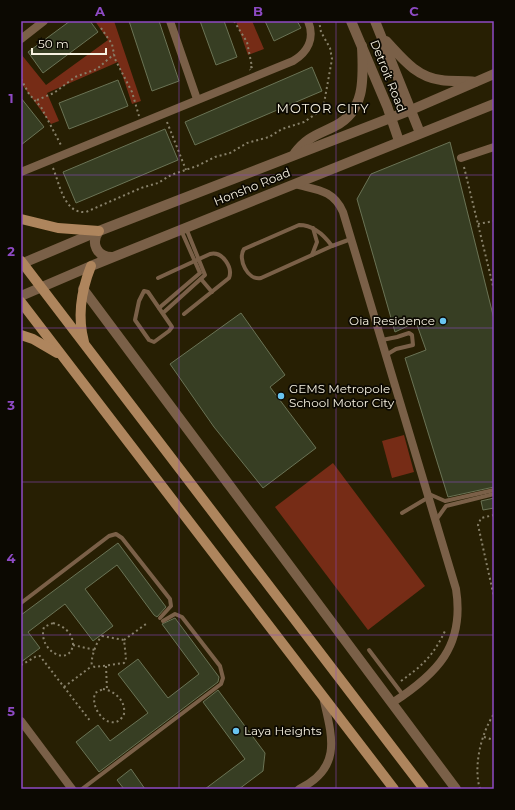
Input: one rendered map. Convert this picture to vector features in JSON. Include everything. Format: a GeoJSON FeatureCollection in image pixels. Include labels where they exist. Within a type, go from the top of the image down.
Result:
{"type":"FeatureCollection","features":[{"type":"Feature","properties":{"kind":"main road"},"geometry":{"type":"LineString","coordinates":[[21,219],[58,228],[99,231]]}},
{"type":"Feature","properties":{"kind":"main road"},"geometry":{"type":"LineString","coordinates":[[22,262],[424,789]]}},
{"type":"Feature","properties":{"kind":"main road"},"geometry":{"type":"LineString","coordinates":[[86,346],[80,312],[83,289],[91,266]]}},
{"type":"Feature","properties":{"kind":"main road"},"geometry":{"type":"LineString","coordinates":[[21,302],[394,789]]}},
{"type":"Feature","properties":{"kind":"main road"},"geometry":{"type":"LineString","coordinates":[[21,335],[49,348],[64,358]]}},
{"type":"Feature","properties":{"kind":"street"},"geometry":{"type":"LineString","coordinates":[[21,39],[44,21]]}},
{"type":"Feature","properties":{"kind":"street"},"geometry":{"type":"LineString","coordinates":[[170,21],[197,99]]}},
{"type":"Feature","properties":{"kind":"street"},"geometry":{"type":"LineString","coordinates":[[21,172],[300,56],[307,50],[310,42],[311,33],[308,21]]}},
{"type":"Feature","properties":{"kind":"street","name":"Detroit Road"},"geometry":{"type":"LineString","coordinates":[[351,21],[399,141]]}},
{"type":"Feature","properties":{"kind":"street","name":"Detroit Road"},"geometry":{"type":"LineString","coordinates":[[375,21],[420,133]]}},
{"type":"Feature","properties":{"kind":"street"},"geometry":{"type":"LineString","coordinates":[[381,35],[405,61],[422,74],[442,81],[475,82]]}},
{"type":"Feature","properties":{"kind":"street"},"geometry":{"type":"LineString","coordinates":[[295,154],[308,139],[344,120],[357,103],[363,85],[362,46]]}},
{"type":"Feature","properties":{"kind":"street","name":"Honsho Road"},"geometry":{"type":"LineString","coordinates":[[22,262],[295,154],[411,110],[494,74]]}},
{"type":"Feature","properties":{"kind":"street","name":"Honsho Road"},"geometry":{"type":"LineString","coordinates":[[21,296],[112,257],[494,104]]}},
{"type":"Feature","properties":{"kind":"street"},"geometry":{"type":"LineString","coordinates":[[462,158],[494,147]]}},
{"type":"Feature","properties":{"kind":"street"},"geometry":{"type":"LineString","coordinates":[[294,184],[328,193],[335,198],[343,212],[456,589],[458,621],[454,637],[439,666],[425,680],[392,703]]}},
{"type":"Feature","properties":{"kind":"street"},"geometry":{"type":"LineString","coordinates":[[99,231],[95,239],[96,249],[103,256],[112,257]]}},
{"type":"Feature","properties":{"kind":"street"},"geometry":{"type":"LineString","coordinates":[[83,289],[456,789]]}},
{"type":"Feature","properties":{"kind":"street"},"geometry":{"type":"LineString","coordinates":[[299,789],[319,776],[331,756],[331,732],[323,697]]}},
{"type":"Feature","properties":{"kind":"street"},"geometry":{"type":"LineString","coordinates":[[21,721],[72,789]]}},
{"type":"Feature","properties":{"kind":"lane"},"geometry":{"type":"LineString","coordinates":[[332,246],[322,234],[313,228],[304,225],[295,226],[244,249],[241,256],[250,276],[258,279],[351,238]]}},
{"type":"Feature","properties":{"kind":"lane"},"geometry":{"type":"LineString","coordinates":[[312,256],[317,242],[313,228]]}},
{"type":"Feature","properties":{"kind":"lane"},"geometry":{"type":"LineString","coordinates":[[159,308],[199,274],[200,271],[184,229]]}},
{"type":"Feature","properties":{"kind":"lane"},"geometry":{"type":"LineString","coordinates":[[158,278],[197,260],[214,254],[220,254],[231,274],[227,282],[184,314]]}},
{"type":"Feature","properties":{"kind":"lane"},"geometry":{"type":"LineString","coordinates":[[163,313],[201,279],[205,272],[197,260]]}},
{"type":"Feature","properties":{"kind":"lane"},"geometry":{"type":"LineString","coordinates":[[201,279],[212,292]]}},
{"type":"Feature","properties":{"kind":"lane"},"geometry":{"type":"LineString","coordinates":[[142,292],[148,292],[159,308],[172,328],[158,340],[151,342],[135,320],[142,292]]}},
{"type":"Feature","properties":{"kind":"lane"},"geometry":{"type":"LineString","coordinates":[[382,340],[409,333],[412,335],[413,345],[396,349],[386,355]]}},
{"type":"Feature","properties":{"kind":"lane"},"geometry":{"type":"LineString","coordinates":[[402,513],[429,495],[445,501],[494,490]]}},
{"type":"Feature","properties":{"kind":"lane"},"geometry":{"type":"LineString","coordinates":[[436,520],[446,506],[494,494]]}},
{"type":"Feature","properties":{"kind":"lane"},"geometry":{"type":"LineString","coordinates":[[21,603],[109,536],[116,534],[122,538],[170,599],[171,606],[162,619],[175,614],[182,617],[220,666],[223,678],[217,689],[82,789]]}},
{"type":"Feature","properties":{"kind":"lane"},"geometry":{"type":"LineString","coordinates":[[369,650],[403,696]]}},
{"type":"Feature","properties":{"kind":"path"},"geometry":{"type":"LineString","coordinates":[[234,21],[248,46],[252,67],[249,68],[252,76]]}},
{"type":"Feature","properties":{"kind":"path"},"geometry":{"type":"LineString","coordinates":[[50,160],[67,204],[73,210],[82,212],[158,183],[171,175],[197,166],[215,157],[230,153],[247,143],[269,137],[282,129],[304,122],[320,112],[325,104],[326,82],[332,59],[330,48],[321,32],[319,21]]}},
{"type":"Feature","properties":{"kind":"path"},"geometry":{"type":"LineString","coordinates":[[101,28],[110,40],[114,54],[132,92],[136,110],[142,122]]}},
{"type":"Feature","properties":{"kind":"path"},"geometry":{"type":"LineString","coordinates":[[37,100],[61,89],[75,77],[97,69],[114,54]]}},
{"type":"Feature","properties":{"kind":"path"},"geometry":{"type":"LineString","coordinates":[[21,79],[29,94],[37,100],[64,153]]}},
{"type":"Feature","properties":{"kind":"path"},"geometry":{"type":"LineString","coordinates":[[166,121],[186,170]]}},
{"type":"Feature","properties":{"kind":"path"},"geometry":{"type":"LineString","coordinates":[[462,158],[494,290]]}},
{"type":"Feature","properties":{"kind":"path"},"geometry":{"type":"LineString","coordinates":[[478,224],[494,221]]}},
{"type":"Feature","properties":{"kind":"path"},"geometry":{"type":"LineString","coordinates":[[494,515],[482,518],[478,525],[494,598]]}},
{"type":"Feature","properties":{"kind":"path"},"geometry":{"type":"LineString","coordinates":[[50,624],[61,626],[71,635],[73,645],[71,651],[64,655],[51,652],[45,643],[44,627],[50,624]]}},
{"type":"Feature","properties":{"kind":"path"},"geometry":{"type":"LineString","coordinates":[[92,666],[91,663],[101,636],[124,640],[146,624]]}},
{"type":"Feature","properties":{"kind":"path"},"geometry":{"type":"LineString","coordinates":[[396,685],[420,667],[435,651],[447,626]]}},
{"type":"Feature","properties":{"kind":"path"},"geometry":{"type":"LineString","coordinates":[[64,687],[92,666],[106,666],[122,664],[125,662],[124,640]]}},
{"type":"Feature","properties":{"kind":"path"},"geometry":{"type":"LineString","coordinates":[[73,645],[95,650]]}},
{"type":"Feature","properties":{"kind":"path"},"geometry":{"type":"LineString","coordinates":[[21,665],[35,657],[40,656],[91,722]]}},
{"type":"Feature","properties":{"kind":"path"},"geometry":{"type":"LineString","coordinates":[[106,666],[107,690]]}},
{"type":"Feature","properties":{"kind":"path"},"geometry":{"type":"LineString","coordinates":[[100,689],[107,690],[116,694],[124,705],[125,709],[122,718],[115,722],[102,718],[95,709],[95,693],[100,689]]}},
{"type":"Feature","properties":{"kind":"path"},"geometry":{"type":"LineString","coordinates":[[480,789],[478,770],[484,737],[494,714]]}},
{"type":"Feature","properties":{"kind":"path"},"geometry":{"type":"LineString","coordinates":[[484,737],[494,740]]}},
{"type":"Feature","properties":{"kind":"shaded area"},"geometry":{"type":"Polygon","coordinates":[[[95,21],[114,21],[141,101],[132,104],[118,62],[47,93],[59,121],[51,124],[21,83],[21,54],[46,85],[108,40],[95,21]]]}},
{"type":"Feature","properties":{"kind":"shaded area"},"geometry":{"type":"Polygon","coordinates":[[[236,21],[252,21],[264,49],[248,55],[236,21]]]}},
{"type":"Feature","properties":{"kind":"shaded area"},"geometry":{"type":"Polygon","coordinates":[[[404,435],[414,472],[392,478],[382,441],[404,435]]]}},
{"type":"Feature","properties":{"kind":"shaded area"},"geometry":{"type":"Polygon","coordinates":[[[333,463],[425,586],[368,630],[275,507],[333,463]]]}},
{"type":"Feature","properties":{"kind":"building"},"geometry":{"type":"Polygon","coordinates":[[[70,21],[90,21],[98,32],[43,73],[28,52],[70,21]]]}},
{"type":"Feature","properties":{"kind":"building"},"geometry":{"type":"Polygon","coordinates":[[[129,21],[159,21],[179,81],[152,91],[129,21]]]}},
{"type":"Feature","properties":{"kind":"building"},"geometry":{"type":"Polygon","coordinates":[[[200,21],[224,21],[237,57],[216,65],[200,21]]]}},
{"type":"Feature","properties":{"kind":"building"},"geometry":{"type":"Polygon","coordinates":[[[265,21],[297,21],[301,28],[274,41],[265,21]]]}},
{"type":"Feature","properties":{"kind":"building"},"geometry":{"type":"Polygon","coordinates":[[[312,67],[322,91],[195,145],[185,122],[312,67]]]}},
{"type":"Feature","properties":{"kind":"building"},"geometry":{"type":"Polygon","coordinates":[[[118,80],[128,106],[69,129],[59,103],[118,80]]]}},
{"type":"Feature","properties":{"kind":"building"},"geometry":{"type":"Polygon","coordinates":[[[21,98],[44,127],[21,145],[21,98]]]}},
{"type":"Feature","properties":{"kind":"building"},"geometry":{"type":"Polygon","coordinates":[[[165,129],[178,160],[76,203],[63,172],[165,129]]]}},
{"type":"Feature","properties":{"kind":"building","name":"Oia Residence"},"geometry":{"type":"Polygon","coordinates":[[[450,142],[494,319],[494,487],[448,497],[405,358],[426,350],[416,322],[395,332],[357,199],[371,174],[450,142]]]}},
{"type":"Feature","properties":{"kind":"building"},"geometry":{"type":"Polygon","coordinates":[[[241,313],[285,375],[270,387],[316,448],[263,488],[214,427],[170,364],[241,313]]]}},
{"type":"Feature","properties":{"kind":"building"},"geometry":{"type":"Polygon","coordinates":[[[494,498],[494,508],[483,510],[481,501],[494,498]]]}},
{"type":"Feature","properties":{"kind":"building"},"geometry":{"type":"Polygon","coordinates":[[[118,543],[166,607],[157,617],[154,615],[117,565],[85,589],[113,626],[93,641],[65,604],[28,632],[40,648],[21,662],[21,615],[118,543]]]}},
{"type":"Feature","properties":{"kind":"building"},"geometry":{"type":"Polygon","coordinates":[[[175,618],[219,677],[218,682],[99,772],[76,742],[98,725],[110,741],[148,713],[118,674],[138,659],[168,698],[199,674],[162,624],[175,618]]]}},
{"type":"Feature","properties":{"kind":"building","name":"Laya Heights"},"geometry":{"type":"Polygon","coordinates":[[[218,690],[265,753],[263,771],[239,789],[205,789],[245,759],[203,702],[218,690]]]}},
{"type":"Feature","properties":{"kind":"building"},"geometry":{"type":"Polygon","coordinates":[[[131,769],[145,789],[124,789],[117,780],[131,769]]]}},
{"type":"Feature","properties":{"kind":"place","name":"Oia Residence"},"geometry":{"type":"Point","coordinates":[443,321]}},
{"type":"Feature","properties":{"kind":"place","name":"GEMS Metropole School Motor City"},"geometry":{"type":"Point","coordinates":[281,396]}},
{"type":"Feature","properties":{"kind":"place","name":"Laya Heights"},"geometry":{"type":"Point","coordinates":[236,731]}},
{"type":"Feature","properties":{"kind":"district","name":"MOTOR CITY"},"geometry":{"type":"Point","coordinates":[323,108]}}]}
